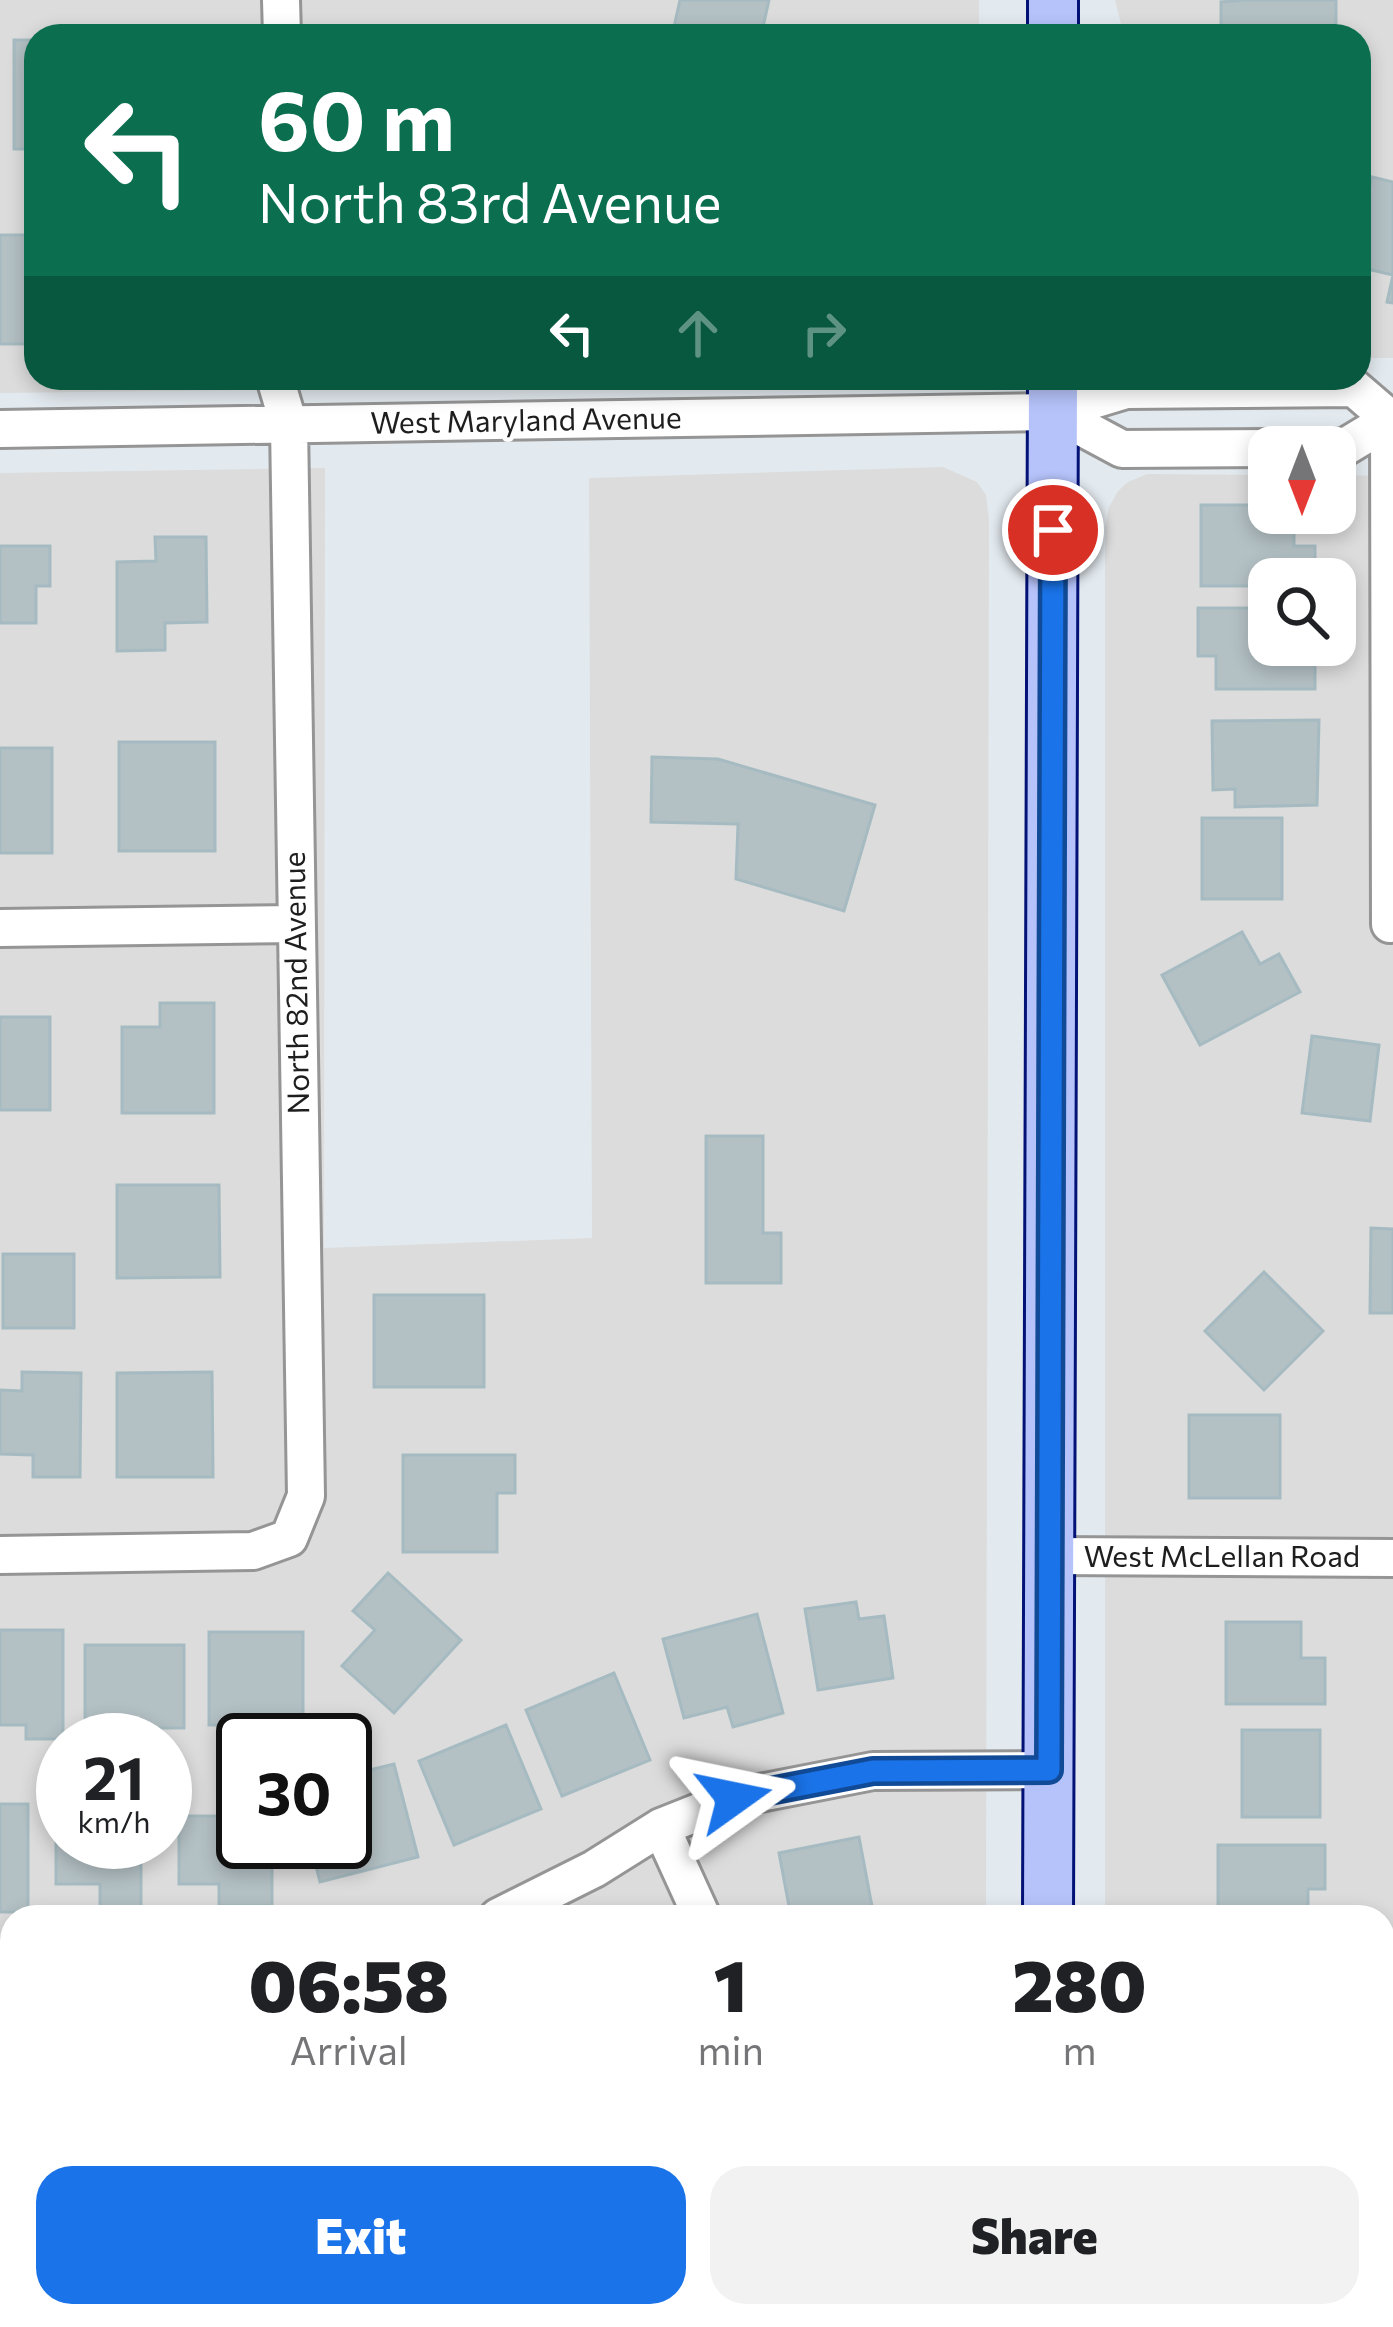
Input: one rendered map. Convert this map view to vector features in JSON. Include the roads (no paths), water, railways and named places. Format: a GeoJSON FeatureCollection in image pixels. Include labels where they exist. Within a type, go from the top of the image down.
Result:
{"type":"FeatureCollection","features":[{"type":"Feature","properties":{"kind":"main road"},"geometry":{"type":"LineString","coordinates":[[1048,1905],[1053,395]]}},
{"type":"Feature","properties":{"kind":"street","name":"North 82nd Avenue"},"geometry":{"type":"LineString","coordinates":[[0,1555],[253,1551],[289,1538],[306,1496],[289,425],[279,390]]}},
{"type":"Feature","properties":{"kind":"street","name":"North 82nd Avenue"},"geometry":{"type":"LineString","coordinates":[[289,425],[300,390]]}},
{"type":"Feature","properties":{"kind":"street","name":"West Maryland Avenue"},"geometry":{"type":"LineString","coordinates":[[0,429],[289,425],[1114,390]]}},
{"type":"Feature","properties":{"kind":"street","name":"West Maryland Avenue"},"geometry":{"type":"LineString","coordinates":[[1356,390],[1391,418]]}},
{"type":"Feature","properties":{"kind":"street","name":"West Maryland Avenue"},"geometry":{"type":"LineString","coordinates":[[1053,395],[1122,449],[1248,448]]}},
{"type":"Feature","properties":{"kind":"street"},"geometry":{"type":"LineString","coordinates":[[1356,441],[1391,418]]}},
{"type":"Feature","properties":{"kind":"street"},"geometry":{"type":"LineString","coordinates":[[1390,924],[1391,418]]}},
{"type":"Feature","properties":{"kind":"street"},"geometry":{"type":"LineString","coordinates":[[0,928],[296,924]]}},
{"type":"Feature","properties":{"kind":"street","name":"West McLellan Road"},"geometry":{"type":"LineString","coordinates":[[1051,1556],[1393,1558]]}},
{"type":"Feature","properties":{"kind":"street"},"geometry":{"type":"LineString","coordinates":[[522,1905],[594,1869],[661,1827],[734,1798],[873,1771],[1049,1770]]}},
{"type":"Feature","properties":{"kind":"street"},"geometry":{"type":"LineString","coordinates":[[661,1827],[697,1905]]}}]}
